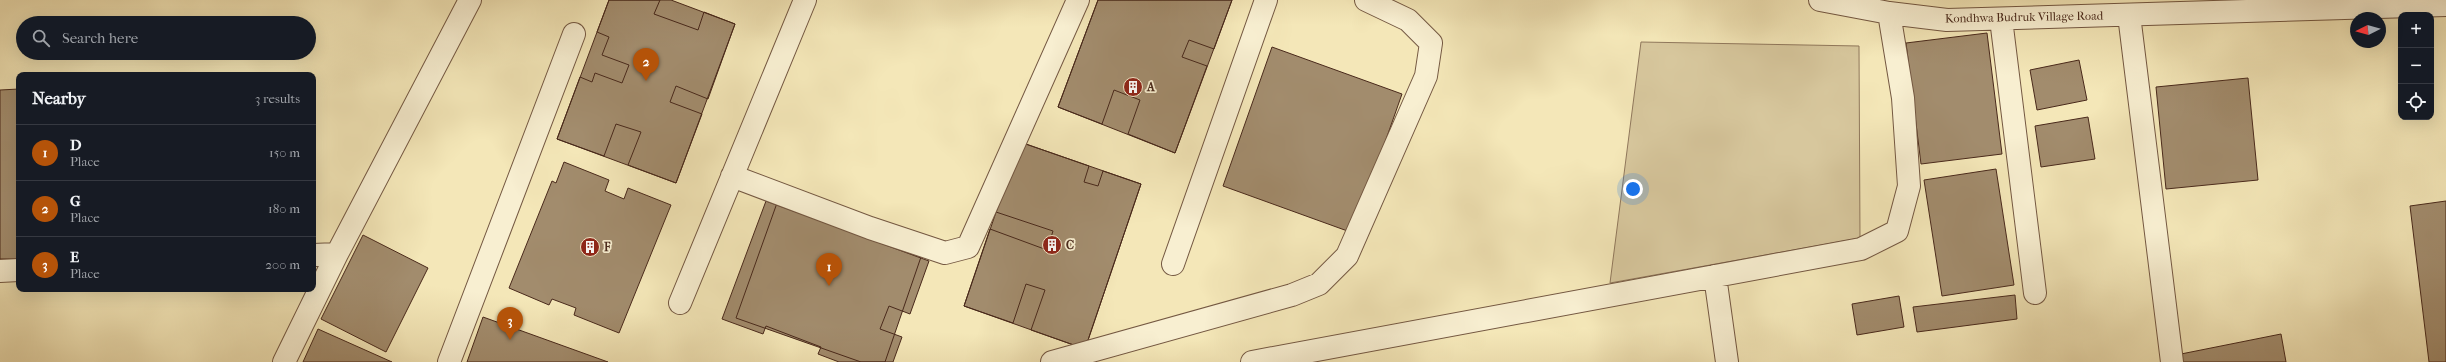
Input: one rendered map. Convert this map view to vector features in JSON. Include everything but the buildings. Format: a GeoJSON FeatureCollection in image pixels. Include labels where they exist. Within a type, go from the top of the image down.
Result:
{"type":"FeatureCollection","features":[{"type":"Feature","properties":{"kind":"street"},"geometry":{"type":"LineString","coordinates":[[284,362],[337,254],[470,0]]}},
{"type":"Feature","properties":{"kind":"street"},"geometry":{"type":"LineString","coordinates":[[680,303],[805,0]]}},
{"type":"Feature","properties":{"kind":"street"},"geometry":{"type":"LineString","coordinates":[[732,176],[870,228],[945,252],[968,247],[1078,0]]}},
{"type":"Feature","properties":{"kind":"street"},"geometry":{"type":"LineString","coordinates":[[1173,264],[1266,0]]}},
{"type":"Feature","properties":{"kind":"street"},"geometry":{"type":"LineString","coordinates":[[1052,362],[1292,295],[1319,284],[1347,256],[1426,76],[1431,43],[1408,20],[1366,0]]}},
{"type":"Feature","properties":{"kind":"street","name":"Kondhwa Budruk Village Road"},"geometry":{"type":"LineString","coordinates":[[1820,0],[1889,13],[1947,20],[2446,4]]}},
{"type":"Feature","properties":{"kind":"street"},"geometry":{"type":"LineString","coordinates":[[1252,362],[1861,249],[1897,231],[1909,186],[1903,98],[1889,13]]}},
{"type":"Feature","properties":{"kind":"street"},"geometry":{"type":"LineString","coordinates":[[2129,15],[2172,362]]}},
{"type":"Feature","properties":{"kind":"street"},"geometry":{"type":"LineString","coordinates":[[2000,19],[2036,293]]}},
{"type":"Feature","properties":{"kind":"street"},"geometry":{"type":"LineString","coordinates":[[448,362],[574,34]]}},
{"type":"Feature","properties":{"kind":"street"},"geometry":{"type":"LineString","coordinates":[[316,255],[337,254]]}},
{"type":"Feature","properties":{"kind":"street"},"geometry":{"type":"LineString","coordinates":[[0,272],[16,270]]}},
{"type":"Feature","properties":{"kind":"street"},"geometry":{"type":"LineString","coordinates":[[1714,276],[1727,362]]}},
{"type":"Feature","properties":{"kind":"shaded area"},"geometry":{"type":"Polygon","coordinates":[[[1641,42],[1859,46],[1860,238],[1610,283],[1641,42]]]}},
{"type":"Feature","properties":{"kind":"place","name":"G"},"geometry":{"type":"Point","coordinates":[646,81]}},
{"type":"Feature","properties":{"kind":"place","name":"A"},"geometry":{"type":"Point","coordinates":[1133,87]}},
{"type":"Feature","properties":{"kind":"place","name":"C"},"geometry":{"type":"Point","coordinates":[1052,245]}},
{"type":"Feature","properties":{"kind":"place","name":"F"},"geometry":{"type":"Point","coordinates":[590,247]}},
{"type":"Feature","properties":{"kind":"place","name":"D"},"geometry":{"type":"Point","coordinates":[829,286]}},
{"type":"Feature","properties":{"kind":"place","name":"E"},"geometry":{"type":"Point","coordinates":[510,340]}}]}
